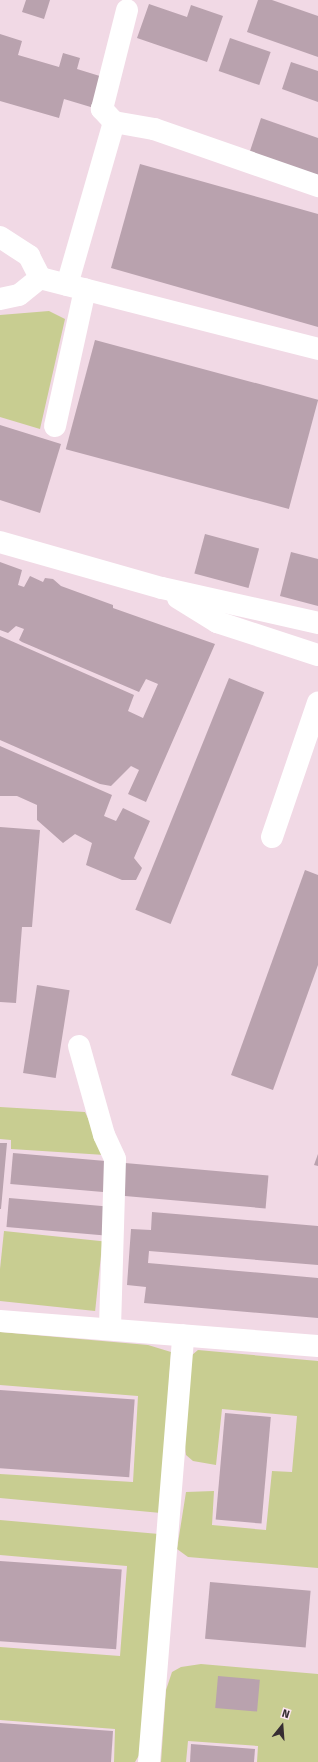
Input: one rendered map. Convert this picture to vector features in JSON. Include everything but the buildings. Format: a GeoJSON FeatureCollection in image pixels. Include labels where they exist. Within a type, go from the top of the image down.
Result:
{"type":"FeatureCollection","features":[{"type":"Feature","properties":{"kind":"street"},"geometry":{"type":"LineString","coordinates":[[127,10],[102,110],[114,122],[154,129],[318,186]]}},
{"type":"Feature","properties":{"kind":"street"},"geometry":{"type":"LineString","coordinates":[[55,426],[76,287],[114,122]]}},
{"type":"Feature","properties":{"kind":"street"},"geometry":{"type":"LineString","coordinates":[[0,237],[29,256],[40,278],[318,349]]}},
{"type":"Feature","properties":{"kind":"street"},"geometry":{"type":"LineString","coordinates":[[0,299],[19,295],[40,278]]}},
{"type":"Feature","properties":{"kind":"street"},"geometry":{"type":"LineString","coordinates":[[0,542],[162,588],[318,623]]}},
{"type":"Feature","properties":{"kind":"street"},"geometry":{"type":"LineString","coordinates":[[162,588],[217,622],[318,655]]}},
{"type":"Feature","properties":{"kind":"street"},"geometry":{"type":"LineString","coordinates":[[272,837],[318,703]]}},
{"type":"Feature","properties":{"kind":"street"},"geometry":{"type":"LineString","coordinates":[[79,1046],[104,1135],[115,1159],[110,1329]]}},
{"type":"Feature","properties":{"kind":"street"},"geometry":{"type":"LineString","coordinates":[[0,1320],[318,1346]]}},
{"type":"Feature","properties":{"kind":"street"},"geometry":{"type":"LineString","coordinates":[[149,1762],[183,1335]]}},
{"type":"Feature","properties":{"kind":"green space"},"geometry":{"type":"Polygon","coordinates":[[[49,311],[65,319],[40,429],[0,417],[0,315],[49,311]]]}},
{"type":"Feature","properties":{"kind":"green space"},"geometry":{"type":"Polygon","coordinates":[[[0,1107],[85,1112],[105,1155],[11,1149],[11,1140],[0,1139],[0,1107]]]}},
{"type":"Feature","properties":{"kind":"green space"},"geometry":{"type":"Polygon","coordinates":[[[4,1231],[102,1241],[95,1311],[0,1301],[0,1269],[4,1231]]]}},
{"type":"Feature","properties":{"kind":"green space"},"geometry":{"type":"Polygon","coordinates":[[[0,1332],[148,1345],[171,1352],[161,1513],[0,1498],[0,1474],[133,1482],[138,1396],[0,1385],[0,1332]]]}},
{"type":"Feature","properties":{"kind":"green space"},"geometry":{"type":"Polygon","coordinates":[[[198,1350],[318,1361],[318,1568],[188,1557],[177,1549],[186,1492],[214,1491],[212,1525],[266,1530],[272,1471],[292,1472],[297,1416],[222,1409],[216,1465],[193,1461],[186,1455],[183,1428],[192,1355],[198,1350]]]}},
{"type":"Feature","properties":{"kind":"green space"},"geometry":{"type":"Polygon","coordinates":[[[0,1520],[159,1534],[141,1752],[135,1762],[114,1762],[115,1729],[0,1720],[0,1647],[120,1656],[127,1566],[0,1555],[0,1520]]]}},
{"type":"Feature","properties":{"kind":"green space"},"geometry":{"type":"Polygon","coordinates":[[[201,1664],[318,1674],[318,1762],[257,1762],[258,1746],[188,1741],[186,1762],[161,1762],[166,1690],[172,1672],[181,1667],[201,1664]]]}}]}
